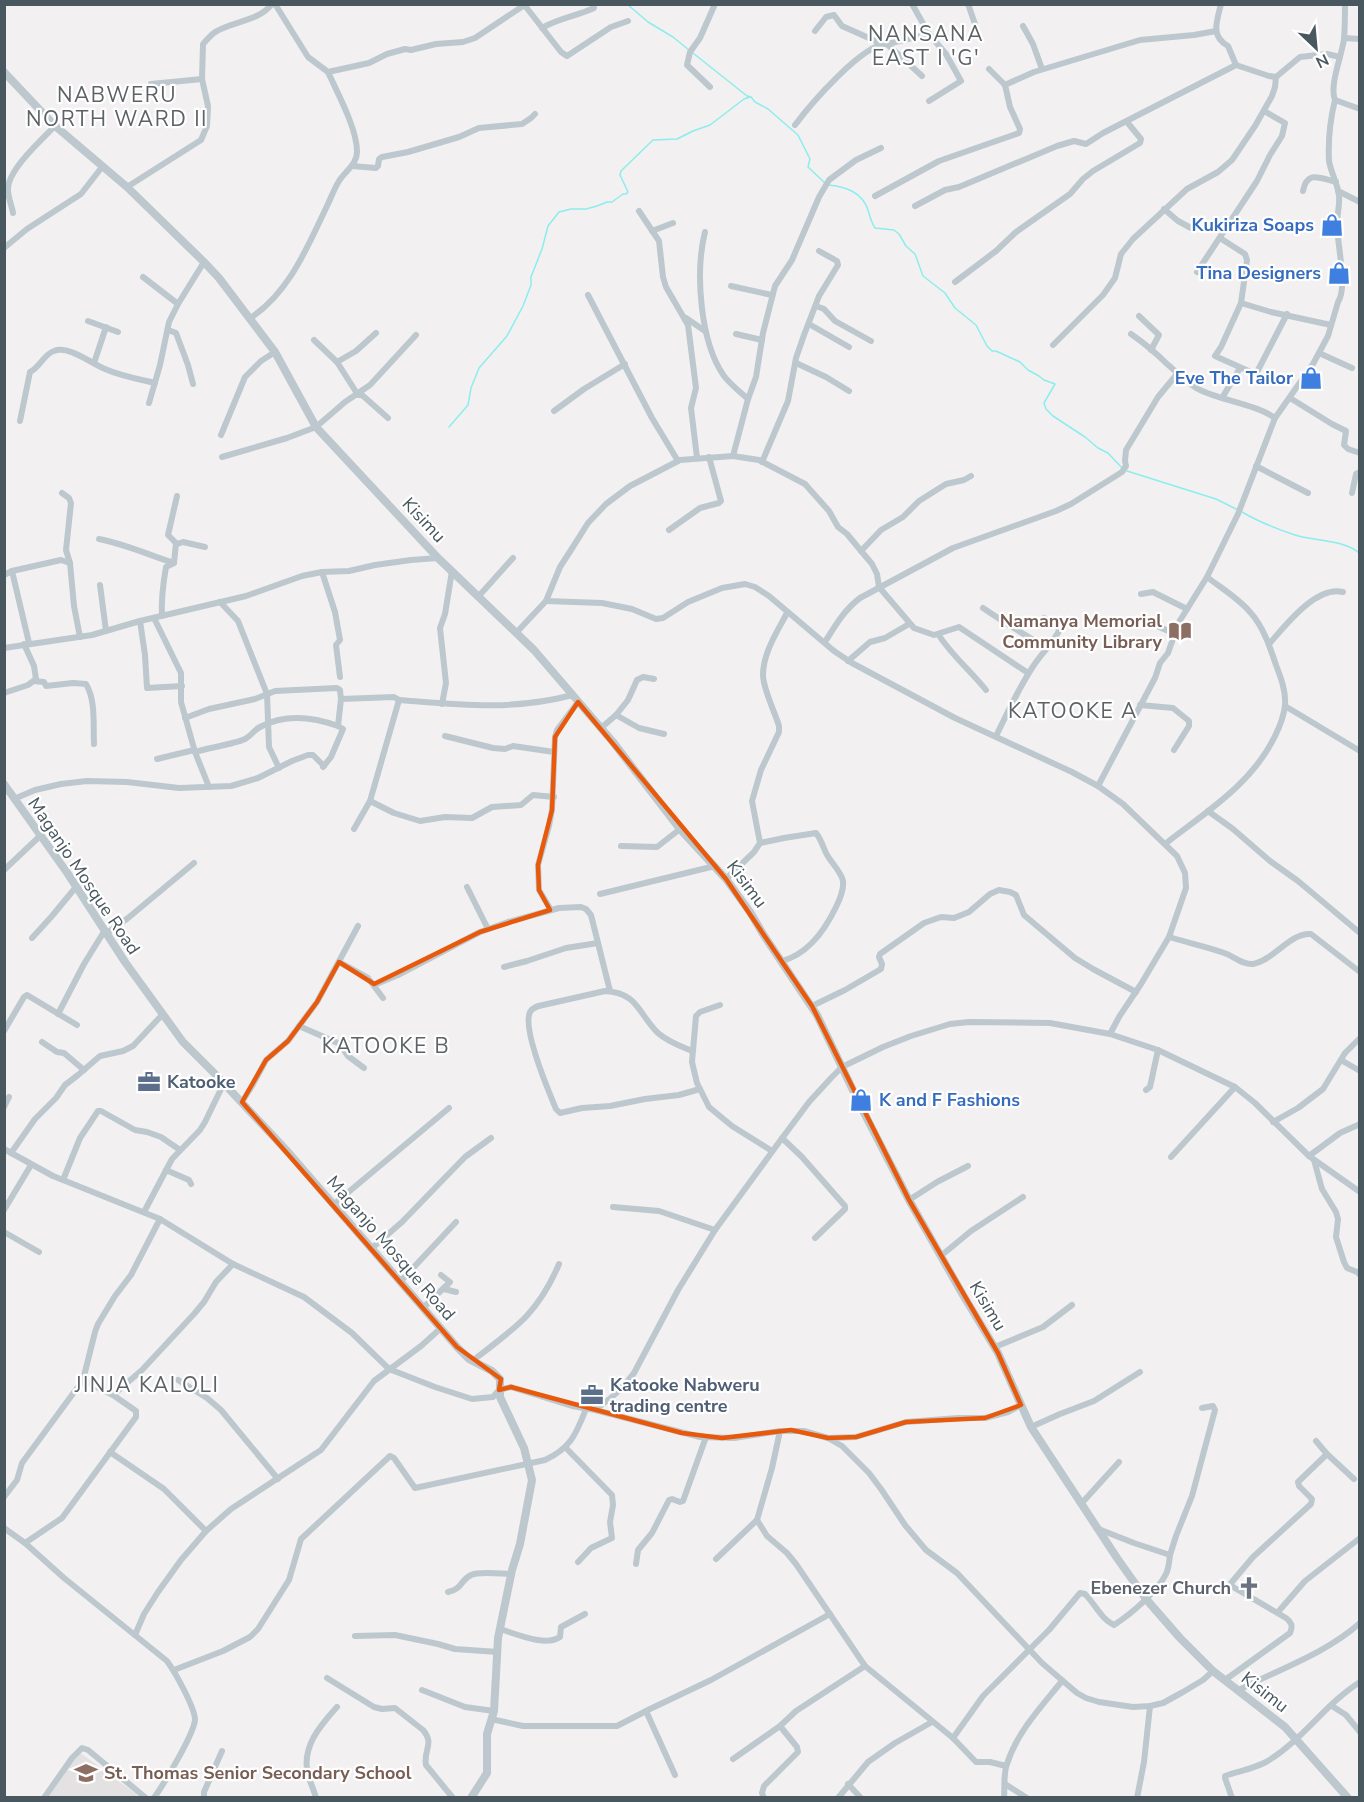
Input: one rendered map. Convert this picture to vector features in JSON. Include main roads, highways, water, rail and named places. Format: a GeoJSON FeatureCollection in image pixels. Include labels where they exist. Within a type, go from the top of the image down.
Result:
{"type":"FeatureCollection","features":[{"type":"Feature","properties":{"kind":"waterway"},"geometry":{"type":"LineString","coordinates":[[627,4],[648,22],[689,50]]}},
{"type":"Feature","properties":{"kind":"waterway"},"geometry":{"type":"LineString","coordinates":[[693,53],[755,102],[768,109],[798,135],[810,159],[808,167],[825,183]]}},
{"type":"Feature","properties":{"kind":"waterway"},"geometry":{"type":"LineString","coordinates":[[449,427],[468,405],[471,388],[479,368],[507,336],[523,306],[548,226],[559,212],[586,209],[612,202],[626,194],[628,192],[620,175],[621,171],[653,140],[677,139],[710,125],[744,99],[750,97]]}},
{"type":"Feature","properties":{"kind":"waterway"},"geometry":{"type":"LineString","coordinates":[[829,185],[847,189],[858,195],[865,204],[875,228],[894,230],[899,234],[906,246],[915,254],[923,276],[945,293],[955,308],[976,325],[992,351],[1020,362],[1028,370],[1055,384],[1044,403],[1046,409],[1108,453],[1123,469]]}},
{"type":"Feature","properties":{"kind":"waterway"},"geometry":{"type":"LineString","coordinates":[[1127,471],[1216,499],[1238,510]]}},
{"type":"Feature","properties":{"kind":"waterway"},"geometry":{"type":"LineString","coordinates":[[1242,512],[1288,533],[1338,543],[1360,554]]}},
{"type":"Feature","properties":{"kind":"place","name":"Kukiriza Soaps"},"geometry":{"type":"Point","coordinates":[1332,225]}},
{"type":"Feature","properties":{"kind":"place","name":"Tina Designers"},"geometry":{"type":"Point","coordinates":[1339,273]}},
{"type":"Feature","properties":{"kind":"place","name":"Eve The Tailor"},"geometry":{"type":"Point","coordinates":[1311,378]}},
{"type":"Feature","properties":{"kind":"place","name":"Namanya Memorial Community Library"},"geometry":{"type":"Point","coordinates":[1180,631]}},
{"type":"Feature","properties":{"kind":"place","name":"Katooke"},"geometry":{"type":"Point","coordinates":[149,1082]}},
{"type":"Feature","properties":{"kind":"place","name":"K and F Fashions"},"geometry":{"type":"Point","coordinates":[861,1100]}},
{"type":"Feature","properties":{"kind":"place","name":"Katooke Nabweru trading centre"},"geometry":{"type":"Point","coordinates":[592,1395]}},
{"type":"Feature","properties":{"kind":"place","name":"Ebenezer Church"},"geometry":{"type":"Point","coordinates":[1249,1588]}},
{"type":"Feature","properties":{"kind":"place","name":"St. Thomas Senior Secondary School"},"geometry":{"type":"Point","coordinates":[86,1773]}},
{"type":"Feature","properties":{"kind":"district","name":"NANSANA EAST I 'G'"},"geometry":{"type":"Point","coordinates":[926,46]}},
{"type":"Feature","properties":{"kind":"district","name":"NABWERU NORTH WARD II"},"geometry":{"type":"Point","coordinates":[117,107]}},
{"type":"Feature","properties":{"kind":"district","name":"KATOOKE A"},"geometry":{"type":"Point","coordinates":[1073,711]}},
{"type":"Feature","properties":{"kind":"district","name":"KATOOKE B"},"geometry":{"type":"Point","coordinates":[386,1046]}},
{"type":"Feature","properties":{"kind":"district","name":"JINJA KALOLI"},"geometry":{"type":"Point","coordinates":[147,1385]}}]}
